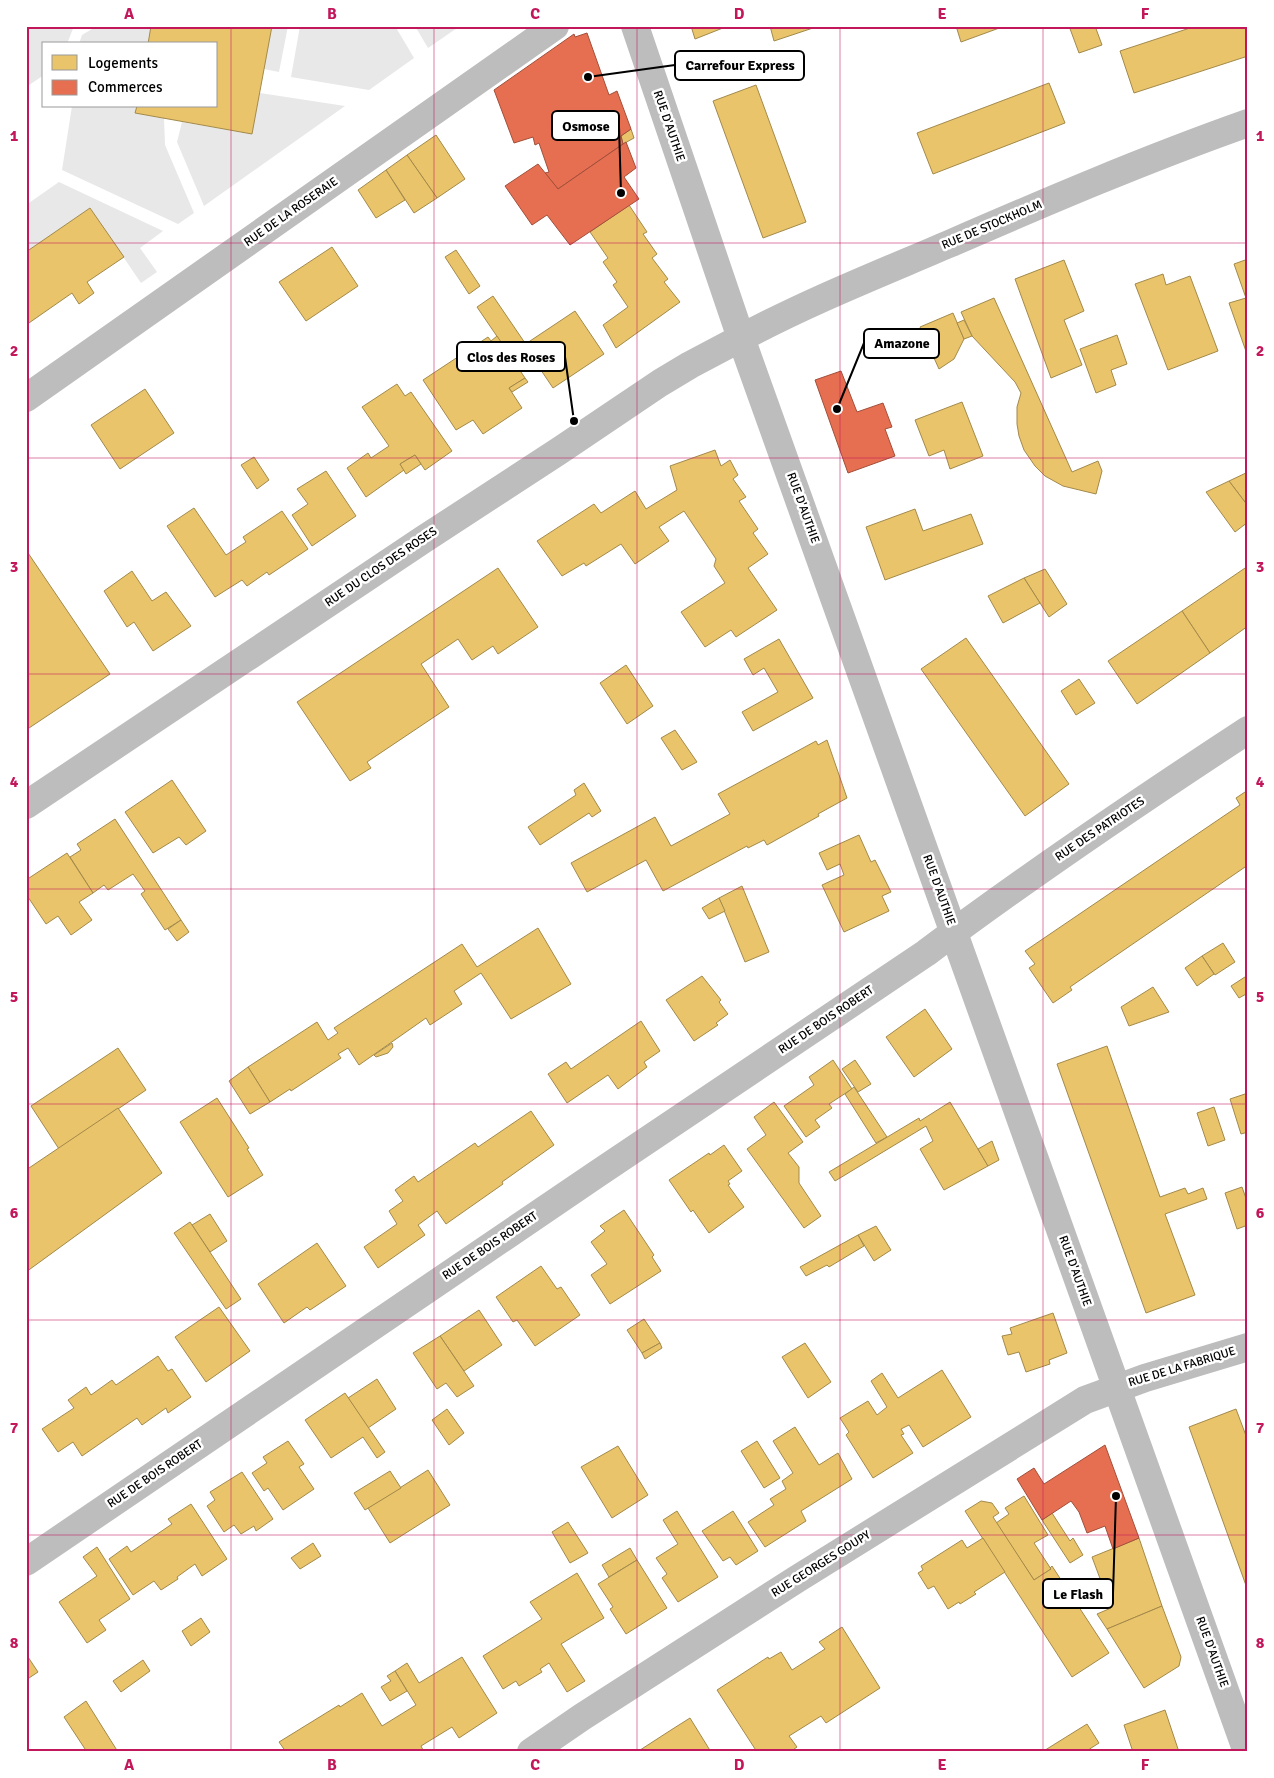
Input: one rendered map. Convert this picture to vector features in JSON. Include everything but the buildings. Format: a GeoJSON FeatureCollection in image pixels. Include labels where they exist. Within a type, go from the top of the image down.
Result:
{"type":"FeatureCollection","features":[{"type":"Feature","properties":{"kind":"street","name":"RUE DE LA ROSERAIE"},"geometry":{"type":"LineString","coordinates":[[26,398],[555,26]]}},
{"type":"Feature","properties":{"kind":"street","name":"RUE D'AUTHIE"},"geometry":{"type":"LineString","coordinates":[[635,26],[742,338],[1247,1752]]}},
{"type":"Feature","properties":{"kind":"street","name":"RUE DE STOCKHOLM"},"geometry":{"type":"LineString","coordinates":[[742,338],[774,321],[875,275],[1031,208],[1176,149],[1248,123]]}},
{"type":"Feature","properties":{"kind":"street","name":"RUE DU CLOS DES ROSES"},"geometry":{"type":"LineString","coordinates":[[26,805],[424,538],[660,383],[742,338]]}},
{"type":"Feature","properties":{"kind":"street","name":"RUE DES PATRIOTES"},"geometry":{"type":"LineString","coordinates":[[954,932],[1099,828],[1248,730]]}},
{"type":"Feature","properties":{"kind":"street","name":"RUE DE BOIS ROBERT"},"geometry":{"type":"LineString","coordinates":[[26,1562],[926,953],[954,932]]}},
{"type":"Feature","properties":{"kind":"street","name":"RUE DE LA FABRIQUE"},"geometry":{"type":"LineString","coordinates":[[1117,1388],[1248,1347]]}},
{"type":"Feature","properties":{"kind":"street","name":"RUE GEORGES GOUPY"},"geometry":{"type":"LineString","coordinates":[[531,1752],[675,1657],[994,1456],[1085,1400],[1117,1388]]}},
{"type":"Feature","properties":{"kind":"shaded area"},"geometry":{"type":"Polygon","coordinates":[[[26,26],[74,26],[68,42],[42,42],[42,76],[26,87],[26,26]]]}},
{"type":"Feature","properties":{"kind":"shaded area"},"geometry":{"type":"Polygon","coordinates":[[[97,26],[151,26],[148,42],[80,42],[82,35],[97,26]]]}},
{"type":"Feature","properties":{"kind":"shaded area"},"geometry":{"type":"Polygon","coordinates":[[[272,26],[288,26],[279,72],[264,69],[272,26]]]}},
{"type":"Feature","properties":{"kind":"shaded area"},"geometry":{"type":"Polygon","coordinates":[[[300,26],[395,26],[414,58],[369,90],[291,77],[300,26]]]}},
{"type":"Feature","properties":{"kind":"shaded area"},"geometry":{"type":"Polygon","coordinates":[[[415,26],[460,26],[428,48],[415,26]]]}},
{"type":"Feature","properties":{"kind":"shaded area"},"geometry":{"type":"Polygon","coordinates":[[[260,93],[345,106],[204,206],[177,142],[182,122],[252,134],[260,93]]]}},
{"type":"Feature","properties":{"kind":"shaded area"},"geometry":{"type":"Polygon","coordinates":[[[72,108],[137,108],[136,113],[164,118],[165,145],[194,213],[178,224],[62,170],[72,108]]]}},
{"type":"Feature","properties":{"kind":"shaded area"},"geometry":{"type":"Polygon","coordinates":[[[59,182],[163,231],[140,248],[157,272],[141,283],[90,208],[26,252],[26,205],[59,182]]]}},
{"type":"Feature","properties":{"kind":"place","name":"Carrefour Express"},"geometry":{"type":"Point","coordinates":[588,77]}},
{"type":"Feature","properties":{"kind":"place","name":"Osmose"},"geometry":{"type":"Point","coordinates":[621,193]}},
{"type":"Feature","properties":{"kind":"place","name":"Amazone"},"geometry":{"type":"Point","coordinates":[837,409]}},
{"type":"Feature","properties":{"kind":"place","name":"Clos des Roses"},"geometry":{"type":"Point","coordinates":[574,421]}},
{"type":"Feature","properties":{"kind":"place","name":"Le Flash"},"geometry":{"type":"Point","coordinates":[1116,1496]}}]}
